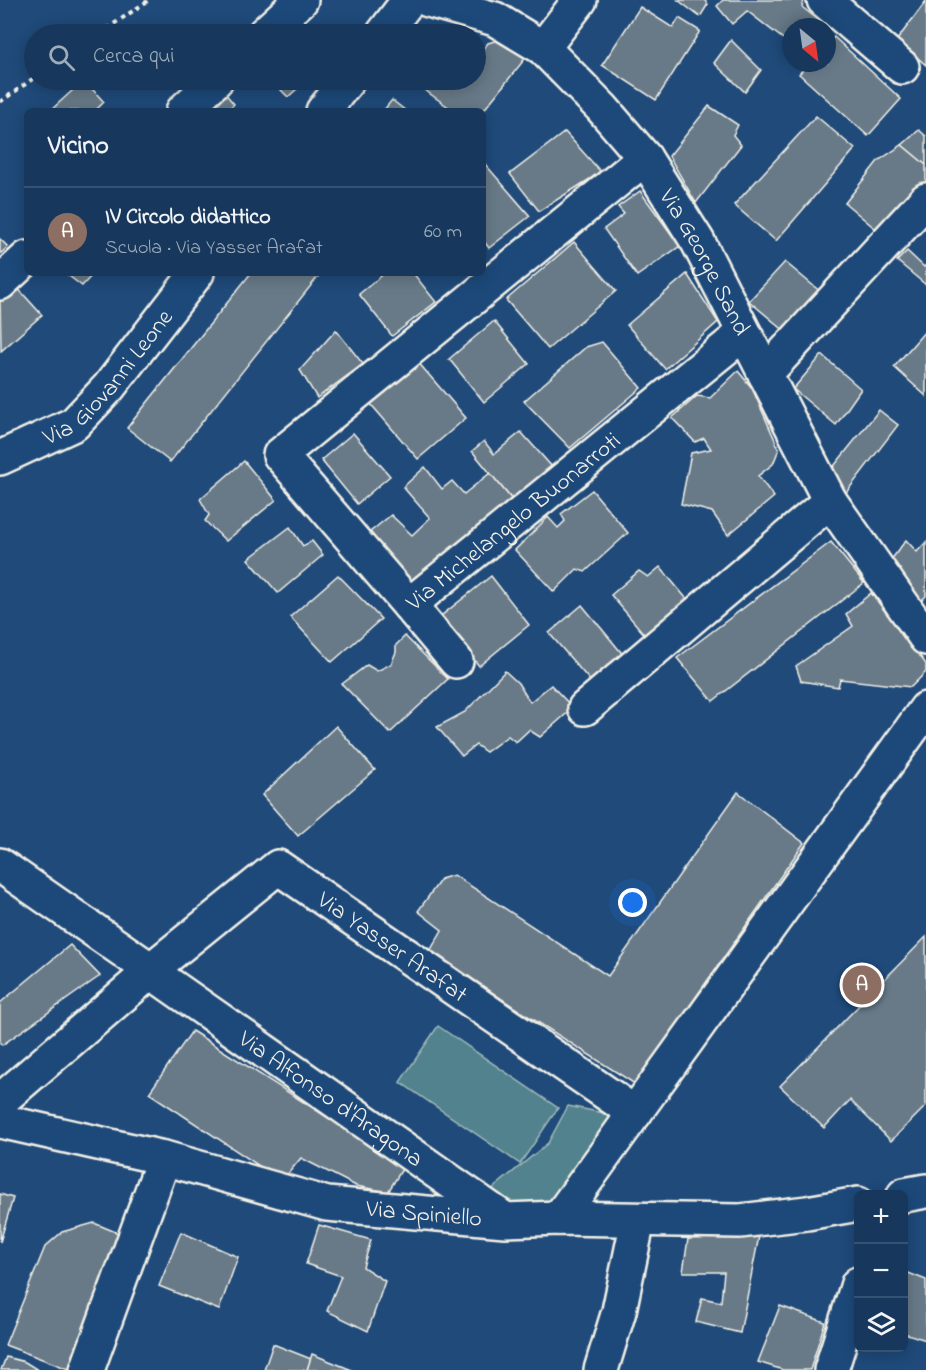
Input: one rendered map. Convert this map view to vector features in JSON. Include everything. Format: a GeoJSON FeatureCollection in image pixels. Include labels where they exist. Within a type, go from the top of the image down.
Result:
{"type":"FeatureCollection","features":[{"type":"Feature","properties":{"kind":"street"},"geometry":{"type":"LineString","coordinates":[[275,24],[301,0]]}},
{"type":"Feature","properties":{"kind":"street"},"geometry":{"type":"LineString","coordinates":[[391,24],[410,0]]}},
{"type":"Feature","properties":{"kind":"street","name":"Via George Sand"},"geometry":{"type":"LineString","coordinates":[[428,0],[495,19],[543,48],[602,108],[645,158],[698,242],[830,501],[926,638]]}},
{"type":"Feature","properties":{"kind":"street"},"geometry":{"type":"LineString","coordinates":[[543,48],[580,0]]}},
{"type":"Feature","properties":{"kind":"street"},"geometry":{"type":"LineString","coordinates":[[824,0],[903,67]]}},
{"type":"Feature","properties":{"kind":"street"},"geometry":{"type":"LineString","coordinates":[[186,108],[205,90]]}},
{"type":"Feature","properties":{"kind":"street"},"geometry":{"type":"LineString","coordinates":[[325,108],[340,90]]}},
{"type":"Feature","properties":{"kind":"street","name":"Via Michelangelo Buonarroti"},"geometry":{"type":"LineString","coordinates":[[645,158],[280,455],[409,606],[744,333]]}},
{"type":"Feature","properties":{"kind":"street"},"geometry":{"type":"LineString","coordinates":[[765,374],[926,200]]}},
{"type":"Feature","properties":{"kind":"street"},"geometry":{"type":"LineString","coordinates":[[0,283],[24,261]]}},
{"type":"Feature","properties":{"kind":"street","name":"Via Giovanni Leone"},"geometry":{"type":"LineString","coordinates":[[0,458],[74,424],[109,387],[195,276]]}},
{"type":"Feature","properties":{"kind":"street"},"geometry":{"type":"LineString","coordinates":[[585,708],[830,501]]}},
{"type":"Feature","properties":{"kind":"street"},"geometry":{"type":"LineString","coordinates":[[409,606],[456,661]]}},
{"type":"Feature","properties":{"kind":"street"},"geometry":{"type":"LineString","coordinates":[[559,1218],[926,709]]}},
{"type":"Feature","properties":{"kind":"street","name":"Via Alfonso d'Aragona"},"geometry":{"type":"LineString","coordinates":[[0,865],[505,1220]]}},
{"type":"Feature","properties":{"kind":"street","name":"Via Yasser Arafat"},"geometry":{"type":"LineString","coordinates":[[150,970],[278,867],[635,1113]]}},
{"type":"Feature","properties":{"kind":"street"},"geometry":{"type":"LineString","coordinates":[[0,1101],[150,970]]}},
{"type":"Feature","properties":{"kind":"street","name":"Via Spiniello"},"geometry":{"type":"LineString","coordinates":[[0,1121],[164,1158],[327,1204],[505,1220],[559,1218],[740,1221],[854,1205]]}},
{"type":"Feature","properties":{"kind":"street"},"geometry":{"type":"LineString","coordinates":[[87,1370],[164,1158]]}},
{"type":"Feature","properties":{"kind":"street"},"geometry":{"type":"LineString","coordinates":[[908,1194],[926,1191]]}},
{"type":"Feature","properties":{"kind":"street"},"geometry":{"type":"LineString","coordinates":[[601,1370],[619,1311],[638,1220]]}},
{"type":"Feature","properties":{"kind":"street"},"geometry":{"type":"LineString","coordinates":[[831,1370],[854,1297]]}},
{"type":"Feature","properties":{"kind":"path"},"geometry":{"type":"LineString","coordinates":[[114,24],[149,0]]}},
{"type":"Feature","properties":{"kind":"path"},"geometry":{"type":"LineString","coordinates":[[0,102],[24,85]]}},
{"type":"Feature","properties":{"kind":"green space"},"geometry":{"type":"Polygon","coordinates":[[[438,1026],[558,1108],[520,1164],[400,1082],[438,1026]]]}},
{"type":"Feature","properties":{"kind":"green space"},"geometry":{"type":"Polygon","coordinates":[[[568,1106],[619,1116],[553,1212],[506,1203],[491,1190],[548,1143],[568,1106]]]}},
{"type":"Feature","properties":{"kind":"building"},"geometry":{"type":"Polygon","coordinates":[[[678,0],[704,0],[708,4],[700,17],[678,0]]]}},
{"type":"Feature","properties":{"kind":"building"},"geometry":{"type":"Polygon","coordinates":[[[723,0],[804,0],[802,7],[816,18],[782,18],[782,38],[747,11],[732,24],[717,6],[723,0]]]}},
{"type":"Feature","properties":{"kind":"building"},"geometry":{"type":"Polygon","coordinates":[[[926,1],[926,65],[897,40],[926,1]]]}},
{"type":"Feature","properties":{"kind":"building"},"geometry":{"type":"Polygon","coordinates":[[[640,7],[673,28],[679,18],[700,31],[656,100],[602,65],[640,7]]]}},
{"type":"Feature","properties":{"kind":"building"},"geometry":{"type":"Polygon","coordinates":[[[501,39],[528,55],[485,108],[450,108],[425,90],[486,90],[486,46],[501,39]]]}},
{"type":"Feature","properties":{"kind":"building"},"geometry":{"type":"Polygon","coordinates":[[[836,39],[901,99],[868,136],[799,74],[801,72],[836,72],[836,39]]]}},
{"type":"Feature","properties":{"kind":"building"},"geometry":{"type":"Polygon","coordinates":[[[731,40],[761,70],[745,92],[714,63],[731,40]]]}},
{"type":"Feature","properties":{"kind":"building"},"geometry":{"type":"Polygon","coordinates":[[[73,90],[93,90],[104,102],[98,108],[53,108],[73,90]]]}},
{"type":"Feature","properties":{"kind":"building"},"geometry":{"type":"Polygon","coordinates":[[[215,90],[222,90],[234,104],[230,108],[194,108],[215,90]]]}},
{"type":"Feature","properties":{"kind":"building"},"geometry":{"type":"Polygon","coordinates":[[[281,90],[296,90],[288,97],[281,90]]]}},
{"type":"Feature","properties":{"kind":"building"},"geometry":{"type":"Polygon","coordinates":[[[392,100],[402,108],[385,108],[392,100]]]}},
{"type":"Feature","properties":{"kind":"building"},"geometry":{"type":"Polygon","coordinates":[[[709,106],[738,125],[733,135],[741,145],[696,203],[669,156],[709,106]]]}},
{"type":"Feature","properties":{"kind":"building"},"geometry":{"type":"Polygon","coordinates":[[[816,116],[855,149],[776,241],[734,205],[816,116]]]}},
{"type":"Feature","properties":{"kind":"building"},"geometry":{"type":"Polygon","coordinates":[[[919,130],[926,136],[926,165],[902,145],[919,130]]]}},
{"type":"Feature","properties":{"kind":"building"},"geometry":{"type":"Polygon","coordinates":[[[565,132],[601,172],[539,211],[510,174],[565,132]]]}},
{"type":"Feature","properties":{"kind":"building"},"geometry":{"type":"Polygon","coordinates":[[[902,145],[926,165],[926,188],[884,236],[845,203],[878,161],[902,145]]]}},
{"type":"Feature","properties":{"kind":"building"},"geometry":{"type":"Polygon","coordinates":[[[486,165],[530,216],[489,248],[486,244],[486,165]]]}},
{"type":"Feature","properties":{"kind":"building"},"geometry":{"type":"Polygon","coordinates":[[[640,191],[680,246],[637,276],[604,229],[624,214],[618,207],[640,191]]]}},
{"type":"Feature","properties":{"kind":"building"},"geometry":{"type":"Polygon","coordinates":[[[0,239],[8,247],[0,254],[0,239]]]}},
{"type":"Feature","properties":{"kind":"building"},"geometry":{"type":"Polygon","coordinates":[[[574,242],[616,291],[548,349],[506,300],[574,242]]]}},
{"type":"Feature","properties":{"kind":"building"},"geometry":{"type":"Polygon","coordinates":[[[907,251],[924,267],[926,265],[926,285],[897,261],[907,251]]]}},
{"type":"Feature","properties":{"kind":"building"},"geometry":{"type":"Polygon","coordinates":[[[785,262],[828,298],[793,338],[749,301],[785,262]]]}},
{"type":"Feature","properties":{"kind":"building"},"geometry":{"type":"Polygon","coordinates":[[[687,274],[718,322],[665,369],[627,325],[687,274]]]}},
{"type":"Feature","properties":{"kind":"building"},"geometry":{"type":"Polygon","coordinates":[[[69,276],[91,276],[82,286],[69,276]]]}},
{"type":"Feature","properties":{"kind":"building"},"geometry":{"type":"Polygon","coordinates":[[[249,276],[319,276],[170,462],[127,428],[249,276]]]}},
{"type":"Feature","properties":{"kind":"building"},"geometry":{"type":"Polygon","coordinates":[[[381,276],[415,276],[436,302],[392,336],[359,294],[381,276]]]}},
{"type":"Feature","properties":{"kind":"building"},"geometry":{"type":"Polygon","coordinates":[[[14,284],[42,315],[1,351],[0,297],[14,284]]]}},
{"type":"Feature","properties":{"kind":"building"},"geometry":{"type":"Polygon","coordinates":[[[494,321],[529,364],[484,402],[449,359],[494,321]]]}},
{"type":"Feature","properties":{"kind":"building"},"geometry":{"type":"Polygon","coordinates":[[[336,330],[363,364],[317,398],[300,370],[336,330]]]}},
{"type":"Feature","properties":{"kind":"building"},"geometry":{"type":"Polygon","coordinates":[[[926,330],[926,396],[894,367],[926,330]]]}},
{"type":"Feature","properties":{"kind":"building"},"geometry":{"type":"Polygon","coordinates":[[[602,342],[641,388],[570,448],[524,401],[586,347],[602,342]]]}},
{"type":"Feature","properties":{"kind":"building"},"geometry":{"type":"Polygon","coordinates":[[[822,355],[861,389],[836,425],[793,389],[822,355]]]}},
{"type":"Feature","properties":{"kind":"building"},"geometry":{"type":"Polygon","coordinates":[[[417,361],[466,418],[418,459],[369,402],[417,361]]]}},
{"type":"Feature","properties":{"kind":"building"},"geometry":{"type":"Polygon","coordinates":[[[738,371],[752,388],[779,449],[773,464],[758,476],[774,497],[728,535],[712,512],[681,504],[691,453],[711,449],[704,438],[695,442],[672,418],[697,396],[710,398],[738,371]]]}},
{"type":"Feature","properties":{"kind":"building"},"geometry":{"type":"Polygon","coordinates":[[[879,410],[898,425],[845,494],[830,471],[879,410]]]}},
{"type":"Feature","properties":{"kind":"building"},"geometry":{"type":"Polygon","coordinates":[[[521,432],[553,468],[513,501],[472,451],[484,441],[494,454],[521,432]]]}},
{"type":"Feature","properties":{"kind":"building"},"geometry":{"type":"Polygon","coordinates":[[[353,433],[390,476],[357,504],[321,460],[353,433]]]}},
{"type":"Feature","properties":{"kind":"building"},"geometry":{"type":"Polygon","coordinates":[[[244,461],[276,500],[226,541],[205,521],[209,515],[200,499],[244,461]]]}},
{"type":"Feature","properties":{"kind":"building"},"geometry":{"type":"Polygon","coordinates":[[[425,467],[442,489],[452,481],[464,494],[490,473],[513,501],[407,585],[365,536],[391,515],[412,535],[430,518],[403,487],[425,467]]]}},
{"type":"Feature","properties":{"kind":"building"},"geometry":{"type":"Polygon","coordinates":[[[592,490],[628,533],[585,572],[577,569],[554,592],[515,550],[548,517],[558,528],[565,521],[561,514],[592,490]]]}},
{"type":"Feature","properties":{"kind":"building"},"geometry":{"type":"Polygon","coordinates":[[[290,527],[303,546],[312,541],[323,555],[278,593],[248,559],[290,527]]]}},
{"type":"Feature","properties":{"kind":"building"},"geometry":{"type":"Polygon","coordinates":[[[906,540],[917,552],[926,542],[926,596],[919,603],[888,564],[906,540]]]}},
{"type":"Feature","properties":{"kind":"building"},"geometry":{"type":"Polygon","coordinates":[[[831,542],[864,583],[713,701],[677,658],[831,542]]]}},
{"type":"Feature","properties":{"kind":"building"},"geometry":{"type":"Polygon","coordinates":[[[660,567],[691,604],[650,641],[611,595],[639,571],[648,577],[660,567]]]}},
{"type":"Feature","properties":{"kind":"building"},"geometry":{"type":"Polygon","coordinates":[[[338,575],[381,619],[332,662],[290,617],[338,575]]]}},
{"type":"Feature","properties":{"kind":"building"},"geometry":{"type":"Polygon","coordinates":[[[491,576],[529,625],[479,666],[441,616],[491,576]]]}},
{"type":"Feature","properties":{"kind":"building"},"geometry":{"type":"Polygon","coordinates":[[[871,593],[926,664],[926,672],[911,687],[840,679],[838,687],[801,681],[796,666],[853,626],[846,614],[871,593]]]}},
{"type":"Feature","properties":{"kind":"building"},"geometry":{"type":"Polygon","coordinates":[[[582,605],[630,663],[598,690],[549,633],[582,605]]]}},
{"type":"Feature","properties":{"kind":"building"},"geometry":{"type":"Polygon","coordinates":[[[405,636],[448,679],[390,733],[342,684],[367,665],[377,671],[391,664],[396,645],[405,636]]]}},
{"type":"Feature","properties":{"kind":"building"},"geometry":{"type":"Polygon","coordinates":[[[505,671],[518,683],[530,702],[551,685],[573,708],[540,737],[529,730],[516,742],[508,736],[486,752],[476,745],[462,756],[437,727],[465,712],[505,671]]]}},
{"type":"Feature","properties":{"kind":"building"},"geometry":{"type":"Polygon","coordinates":[[[336,726],[375,770],[298,836],[262,795],[336,726]]]}},
{"type":"Feature","properties":{"kind":"building"},"geometry":{"type":"Polygon","coordinates":[[[738,792],[804,843],[635,1084],[429,953],[442,930],[418,911],[441,879],[454,875],[608,976],[738,792]]]}},
{"type":"Feature","properties":{"kind":"building"},"geometry":{"type":"Polygon","coordinates":[[[926,937],[926,1106],[891,1141],[850,1100],[824,1128],[780,1086],[926,937]]]}},
{"type":"Feature","properties":{"kind":"building"},"geometry":{"type":"Polygon","coordinates":[[[70,945],[100,976],[2,1045],[0,1043],[0,1003],[70,945]]]}},
{"type":"Feature","properties":{"kind":"building"},"geometry":{"type":"Polygon","coordinates":[[[192,1031],[404,1166],[388,1192],[356,1186],[301,1158],[282,1181],[149,1093],[192,1031]]]}},
{"type":"Feature","properties":{"kind":"building"},"geometry":{"type":"Polygon","coordinates":[[[0,1194],[13,1198],[0,1242],[0,1194]]]}},
{"type":"Feature","properties":{"kind":"building"},"geometry":{"type":"Polygon","coordinates":[[[94,1223],[130,1238],[81,1370],[71,1370],[5,1345],[45,1247],[62,1232],[94,1223]]]}},
{"type":"Feature","properties":{"kind":"building"},"geometry":{"type":"Polygon","coordinates":[[[319,1225],[371,1240],[363,1267],[385,1281],[368,1331],[327,1311],[341,1276],[306,1264],[319,1225]]]}},
{"type":"Feature","properties":{"kind":"building"},"geometry":{"type":"Polygon","coordinates":[[[181,1232],[238,1257],[219,1310],[159,1286],[181,1232]]]}},
{"type":"Feature","properties":{"kind":"building"},"geometry":{"type":"Polygon","coordinates":[[[759,1236],[740,1333],[696,1322],[702,1298],[721,1302],[724,1272],[683,1272],[688,1239],[759,1236]]]}},
{"type":"Feature","properties":{"kind":"building"},"geometry":{"type":"Polygon","coordinates":[[[908,1273],[926,1280],[926,1340],[908,1334],[908,1273]]]}},
{"type":"Feature","properties":{"kind":"building"},"geometry":{"type":"Polygon","coordinates":[[[780,1306],[825,1322],[810,1370],[783,1370],[758,1362],[780,1306]]]}},
{"type":"Feature","properties":{"kind":"building"},"geometry":{"type":"Polygon","coordinates":[[[273,1344],[311,1359],[307,1370],[264,1370],[273,1344]]]}},
{"type":"Feature","properties":{"kind":"building"},"geometry":{"type":"Polygon","coordinates":[[[312,1354],[352,1370],[307,1370],[312,1354]]]}},
{"type":"Feature","properties":{"kind":"building"},"geometry":{"type":"Polygon","coordinates":[[[6,1357],[25,1362],[38,1370],[1,1370],[6,1357]]]}},
{"type":"Feature","properties":{"kind":"place","name":"IV Circolo didattico"},"geometry":{"type":"Point","coordinates":[862,985]}}]}
